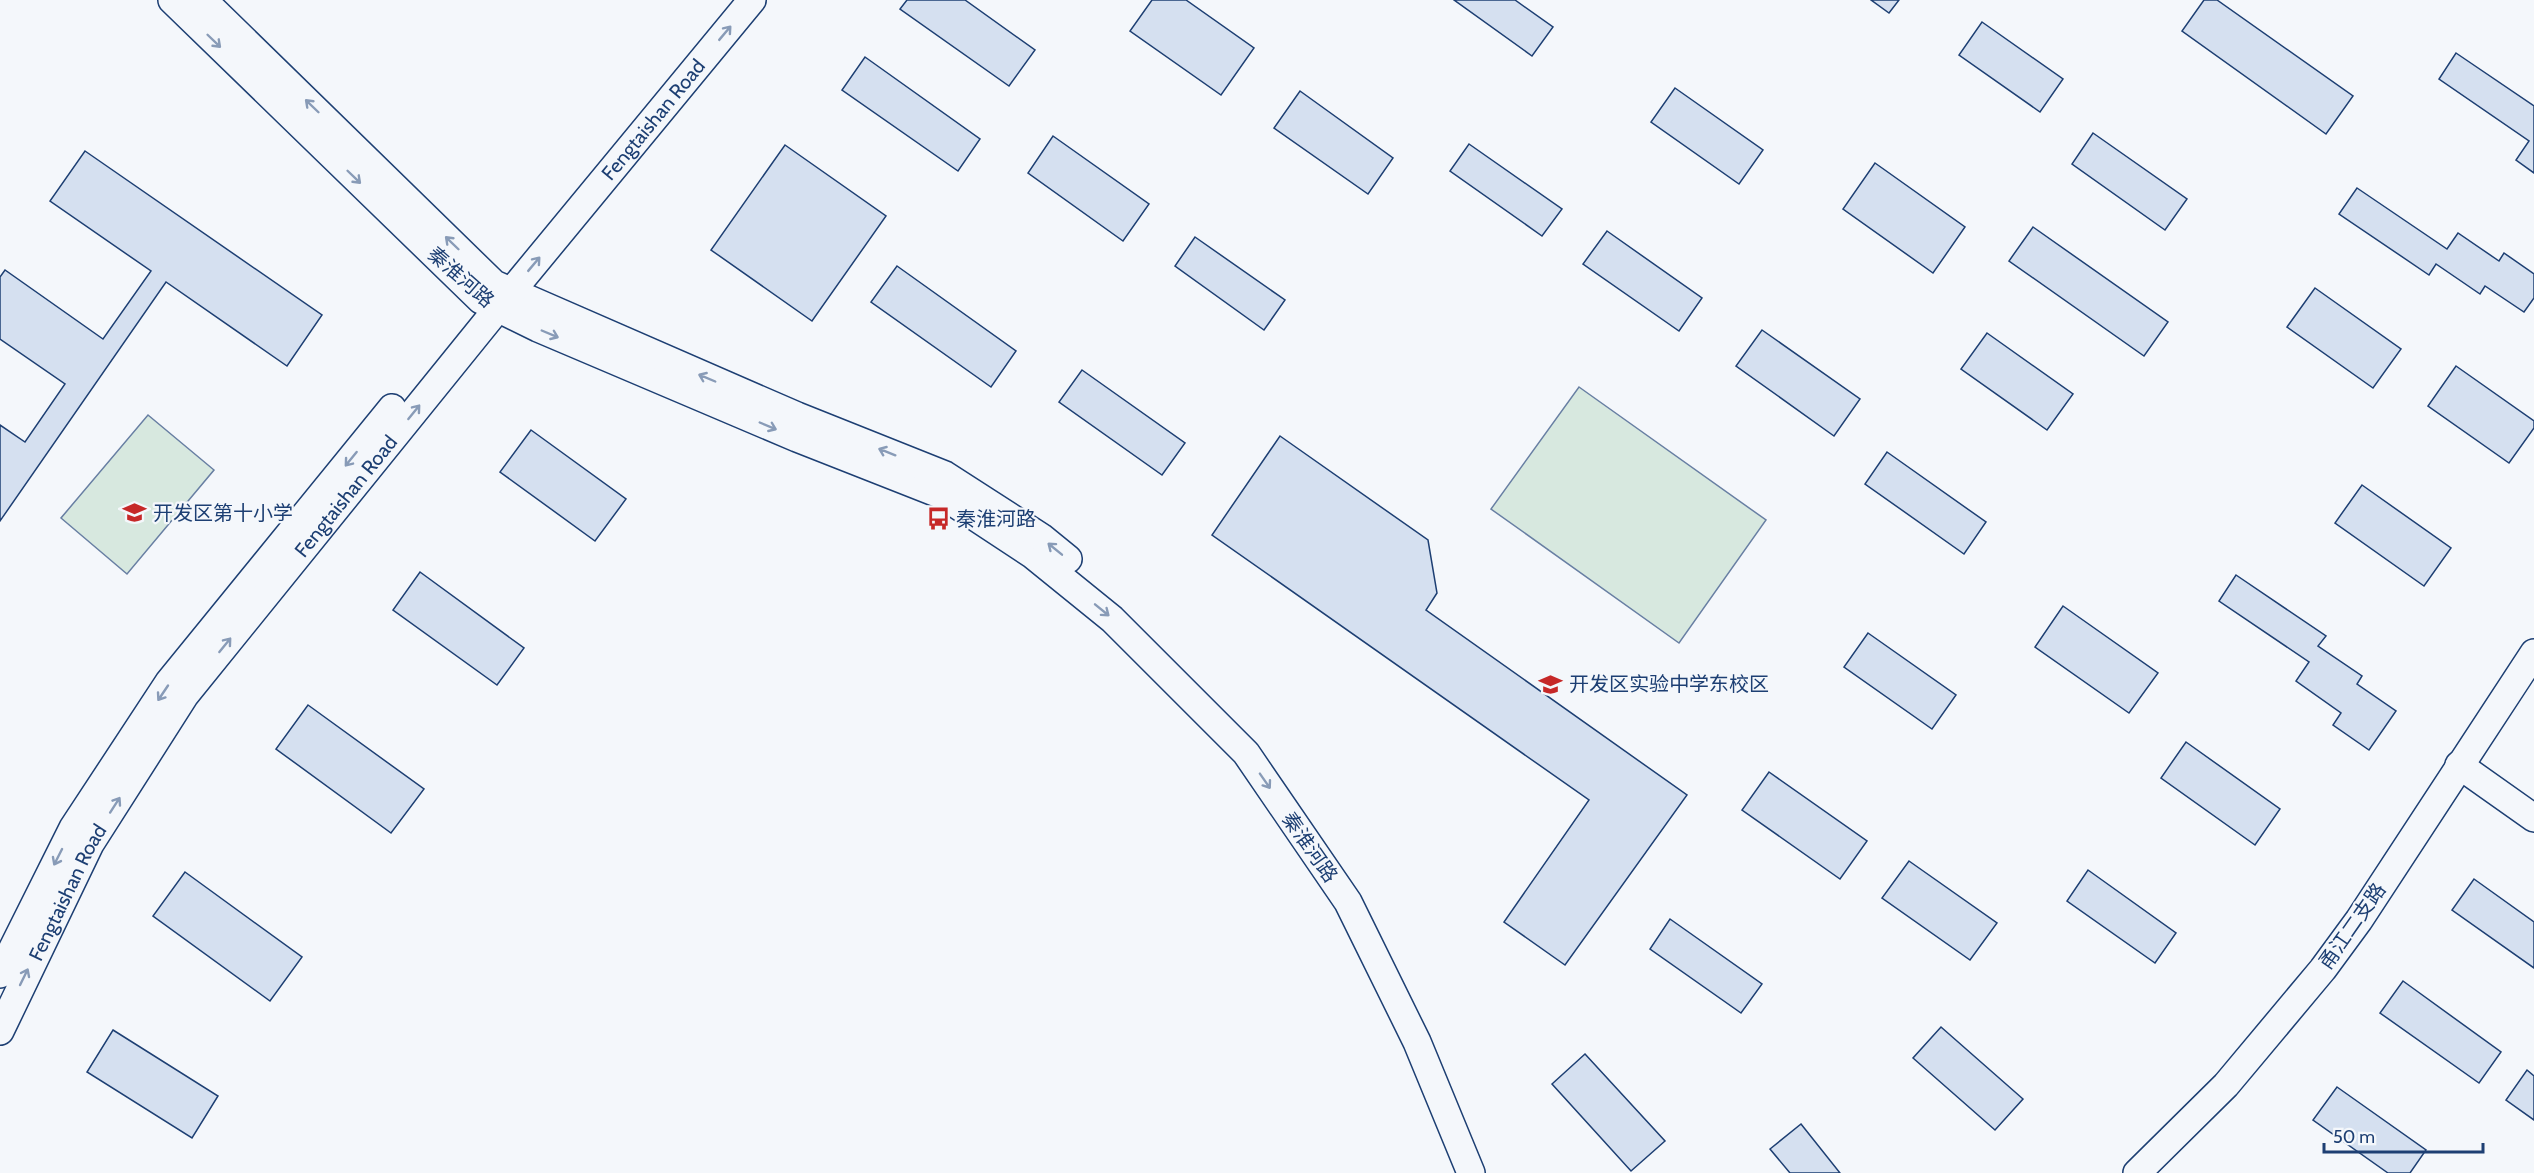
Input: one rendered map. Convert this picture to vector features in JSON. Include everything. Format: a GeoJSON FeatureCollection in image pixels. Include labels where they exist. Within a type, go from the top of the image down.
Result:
{"type":"FeatureCollection","features":[{"type":"Feature","properties":{"kind":"main road","name":"秦淮河路"},"geometry":{"type":"LineString","coordinates":[[172,0],[495,296],[786,434],[942,495],[1033,555],[1112,619],[1246,753],[1348,902],[1417,1042],[1471,1173]]}},
{"type":"Feature","properties":{"kind":"main road","name":"秦淮河路"},"geometry":{"type":"LineString","coordinates":[[203,0],[495,296],[945,475],[1041,537],[1122,603],[1259,741],[1365,894],[1435,1037],[1491,1173]]}},
{"type":"Feature","properties":{"kind":"main road","name":"Fengtaishan Road"},"geometry":{"type":"LineString","coordinates":[[0,1031],[90,844],[185,695],[495,296],[729,0]]}},
{"type":"Feature","properties":{"kind":"main road","name":"Fengtaishan Road"},"geometry":{"type":"LineString","coordinates":[[0,974],[73,828],[169,682],[495,296],[752,0]]}},
{"type":"Feature","properties":{"kind":"main road","name":"甬江二支路"},"geometry":{"type":"LineString","coordinates":[[2138,1173],[2226,1085],[2323,969],[2359,920],[2534,653]]}},
{"type":"Feature","properties":{"kind":"main road"},"geometry":{"type":"LineString","coordinates":[[2459,765],[2534,818]]}},
{"type":"Feature","properties":{"kind":"shaded area"},"geometry":{"type":"Polygon","coordinates":[[[1579,387],[1766,520],[1679,643],[1491,509],[1579,387]]]}},
{"type":"Feature","properties":{"kind":"shaded area"},"geometry":{"type":"Polygon","coordinates":[[[148,415],[214,470],[127,574],[61,518],[148,415]]]}},
{"type":"Feature","properties":{"kind":"building"},"geometry":{"type":"Polygon","coordinates":[[[907,0],[965,0],[1035,50],[1009,86],[900,9],[907,0]]]}},
{"type":"Feature","properties":{"kind":"building"},"geometry":{"type":"Polygon","coordinates":[[[1152,0],[1186,0],[1254,48],[1221,95],[1130,31],[1152,0]]]}},
{"type":"Feature","properties":{"kind":"building"},"geometry":{"type":"Polygon","coordinates":[[[1454,0],[1515,0],[1553,27],[1532,56],[1454,0]]]}},
{"type":"Feature","properties":{"kind":"building"},"geometry":{"type":"Polygon","coordinates":[[[1871,0],[1899,0],[1889,13],[1871,0]]]}},
{"type":"Feature","properties":{"kind":"building"},"geometry":{"type":"Polygon","coordinates":[[[2204,0],[2217,0],[2353,96],[2326,134],[2182,31],[2204,0]]]}},
{"type":"Feature","properties":{"kind":"building"},"geometry":{"type":"Polygon","coordinates":[[[1982,22],[2063,79],[2040,112],[1959,55],[1982,22]]]}},
{"type":"Feature","properties":{"kind":"building"},"geometry":{"type":"Polygon","coordinates":[[[2456,53],[2534,106],[2534,173],[2516,160],[2529,141],[2439,79],[2456,53]]]}},
{"type":"Feature","properties":{"kind":"building"},"geometry":{"type":"Polygon","coordinates":[[[865,57],[980,139],[958,171],[842,90],[865,57]]]}},
{"type":"Feature","properties":{"kind":"building"},"geometry":{"type":"Polygon","coordinates":[[[1675,88],[1763,150],[1739,184],[1651,122],[1675,88]]]}},
{"type":"Feature","properties":{"kind":"building"},"geometry":{"type":"Polygon","coordinates":[[[1300,91],[1393,158],[1368,194],[1274,128],[1300,91]]]}},
{"type":"Feature","properties":{"kind":"building"},"geometry":{"type":"Polygon","coordinates":[[[2093,133],[2187,199],[2165,230],[2072,164],[2093,133]]]}},
{"type":"Feature","properties":{"kind":"building"},"geometry":{"type":"Polygon","coordinates":[[[1053,136],[1149,204],[1123,241],[1028,173],[1053,136]]]}},
{"type":"Feature","properties":{"kind":"building"},"geometry":{"type":"Polygon","coordinates":[[[1469,144],[1562,209],[1542,236],[1450,171],[1469,144]]]}},
{"type":"Feature","properties":{"kind":"building"},"geometry":{"type":"Polygon","coordinates":[[[785,145],[886,216],[812,321],[711,250],[785,145]]]}},
{"type":"Feature","properties":{"kind":"building"},"geometry":{"type":"Polygon","coordinates":[[[85,151],[322,315],[287,366],[166,282],[0,521],[0,425],[25,442],[65,384],[0,339],[0,277],[5,270],[103,339],[151,271],[50,201],[85,151]]]}},
{"type":"Feature","properties":{"kind":"building"},"geometry":{"type":"Polygon","coordinates":[[[1875,163],[1965,227],[1933,273],[1843,209],[1875,163]]]}},
{"type":"Feature","properties":{"kind":"building"},"geometry":{"type":"Polygon","coordinates":[[[2357,188],[2447,249],[2458,233],[2499,261],[2504,253],[2534,274],[2534,298],[2524,312],[2485,286],[2480,294],[2436,264],[2429,275],[2339,214],[2357,188]]]}},
{"type":"Feature","properties":{"kind":"building"},"geometry":{"type":"Polygon","coordinates":[[[2033,227],[2168,322],[2144,356],[2009,261],[2033,227]]]}},
{"type":"Feature","properties":{"kind":"building"},"geometry":{"type":"Polygon","coordinates":[[[1607,231],[1702,298],[1679,331],[1583,264],[1607,231]]]}},
{"type":"Feature","properties":{"kind":"building"},"geometry":{"type":"Polygon","coordinates":[[[1195,237],[1285,300],[1264,330],[1175,266],[1195,237]]]}},
{"type":"Feature","properties":{"kind":"building"},"geometry":{"type":"Polygon","coordinates":[[[897,266],[1016,351],[991,387],[871,302],[897,266]]]}},
{"type":"Feature","properties":{"kind":"building"},"geometry":{"type":"Polygon","coordinates":[[[2315,288],[2401,349],[2373,388],[2287,327],[2315,288]]]}},
{"type":"Feature","properties":{"kind":"building"},"geometry":{"type":"Polygon","coordinates":[[[1762,330],[1860,399],[1834,436],[1736,366],[1762,330]]]}},
{"type":"Feature","properties":{"kind":"building"},"geometry":{"type":"Polygon","coordinates":[[[1987,333],[2073,394],[2047,430],[1961,369],[1987,333]]]}},
{"type":"Feature","properties":{"kind":"building"},"geometry":{"type":"Polygon","coordinates":[[[2456,366],[2534,421],[2534,428],[2509,463],[2428,406],[2456,366]]]}},
{"type":"Feature","properties":{"kind":"building"},"geometry":{"type":"Polygon","coordinates":[[[1082,370],[1185,443],[1162,475],[1059,402],[1082,370]]]}},
{"type":"Feature","properties":{"kind":"building"},"geometry":{"type":"Polygon","coordinates":[[[531,430],[626,499],[595,541],[500,472],[531,430]]]}},
{"type":"Feature","properties":{"kind":"building"},"geometry":{"type":"Polygon","coordinates":[[[1280,436],[1428,540],[1437,593],[1426,610],[1687,795],[1565,965],[1504,922],[1589,800],[1212,535],[1280,436]]]}},
{"type":"Feature","properties":{"kind":"building"},"geometry":{"type":"Polygon","coordinates":[[[1887,452],[1986,522],[1964,554],[1865,484],[1887,452]]]}},
{"type":"Feature","properties":{"kind":"building"},"geometry":{"type":"Polygon","coordinates":[[[2362,485],[2451,548],[2424,586],[2335,523],[2362,485]]]}},
{"type":"Feature","properties":{"kind":"building"},"geometry":{"type":"Polygon","coordinates":[[[420,572],[524,648],[497,685],[393,610],[420,572]]]}},
{"type":"Feature","properties":{"kind":"building"},"geometry":{"type":"Polygon","coordinates":[[[2236,575],[2326,636],[2318,646],[2362,676],[2357,684],[2396,711],[2369,750],[2333,725],[2341,713],[2296,681],[2309,662],[2219,601],[2236,575]]]}},
{"type":"Feature","properties":{"kind":"building"},"geometry":{"type":"Polygon","coordinates":[[[2063,606],[2158,673],[2129,713],[2035,647],[2063,606]]]}},
{"type":"Feature","properties":{"kind":"building"},"geometry":{"type":"Polygon","coordinates":[[[1868,633],[1956,695],[1932,729],[1844,667],[1868,633]]]}},
{"type":"Feature","properties":{"kind":"building"},"geometry":{"type":"Polygon","coordinates":[[[308,705],[424,789],[391,833],[276,749],[308,705]]]}},
{"type":"Feature","properties":{"kind":"building"},"geometry":{"type":"Polygon","coordinates":[[[2186,742],[2280,809],[2255,845],[2161,778],[2186,742]]]}},
{"type":"Feature","properties":{"kind":"building"},"geometry":{"type":"Polygon","coordinates":[[[1769,772],[1867,841],[1840,879],[1742,810],[1769,772]]]}},
{"type":"Feature","properties":{"kind":"building"},"geometry":{"type":"Polygon","coordinates":[[[1909,861],[1997,923],[1970,960],[1882,898],[1909,861]]]}},
{"type":"Feature","properties":{"kind":"building"},"geometry":{"type":"Polygon","coordinates":[[[2088,870],[2176,933],[2155,963],[2067,901],[2088,870]]]}},
{"type":"Feature","properties":{"kind":"building"},"geometry":{"type":"Polygon","coordinates":[[[185,872],[302,957],[270,1001],[153,916],[185,872]]]}},
{"type":"Feature","properties":{"kind":"building"},"geometry":{"type":"Polygon","coordinates":[[[2474,879],[2534,922],[2534,968],[2452,910],[2474,879]]]}},
{"type":"Feature","properties":{"kind":"building"},"geometry":{"type":"Polygon","coordinates":[[[1670,919],[1762,984],[1741,1013],[1650,949],[1670,919]]]}},
{"type":"Feature","properties":{"kind":"building"},"geometry":{"type":"Polygon","coordinates":[[[2403,981],[2501,1052],[2479,1083],[2380,1013],[2403,981]]]}},
{"type":"Feature","properties":{"kind":"building"},"geometry":{"type":"Polygon","coordinates":[[[1941,1027],[2023,1099],[1995,1130],[1913,1058],[1941,1027]]]}},
{"type":"Feature","properties":{"kind":"building"},"geometry":{"type":"Polygon","coordinates":[[[113,1030],[218,1096],[192,1138],[87,1072],[113,1030]]]}},
{"type":"Feature","properties":{"kind":"building"},"geometry":{"type":"Polygon","coordinates":[[[1585,1054],[1665,1141],[1631,1171],[1552,1084],[1585,1054]]]}},
{"type":"Feature","properties":{"kind":"building"},"geometry":{"type":"Polygon","coordinates":[[[2527,1070],[2534,1076],[2534,1120],[2506,1100],[2527,1070]]]}},
{"type":"Feature","properties":{"kind":"building"},"geometry":{"type":"Polygon","coordinates":[[[2337,1087],[2426,1150],[2410,1173],[2388,1173],[2313,1120],[2337,1087]]]}},
{"type":"Feature","properties":{"kind":"building"},"geometry":{"type":"Polygon","coordinates":[[[1801,1124],[1840,1173],[1790,1173],[1770,1149],[1801,1124]]]}},
{"type":"Feature","properties":{"kind":"place","name":"开发区第十小学"},"geometry":{"type":"Point","coordinates":[135,513]}},
{"type":"Feature","properties":{"kind":"place","name":"秦淮河路"},"geometry":{"type":"Point","coordinates":[938,519]}},
{"type":"Feature","properties":{"kind":"place","name":"开发区实验中学东校区"},"geometry":{"type":"Point","coordinates":[1551,684]}}]}
